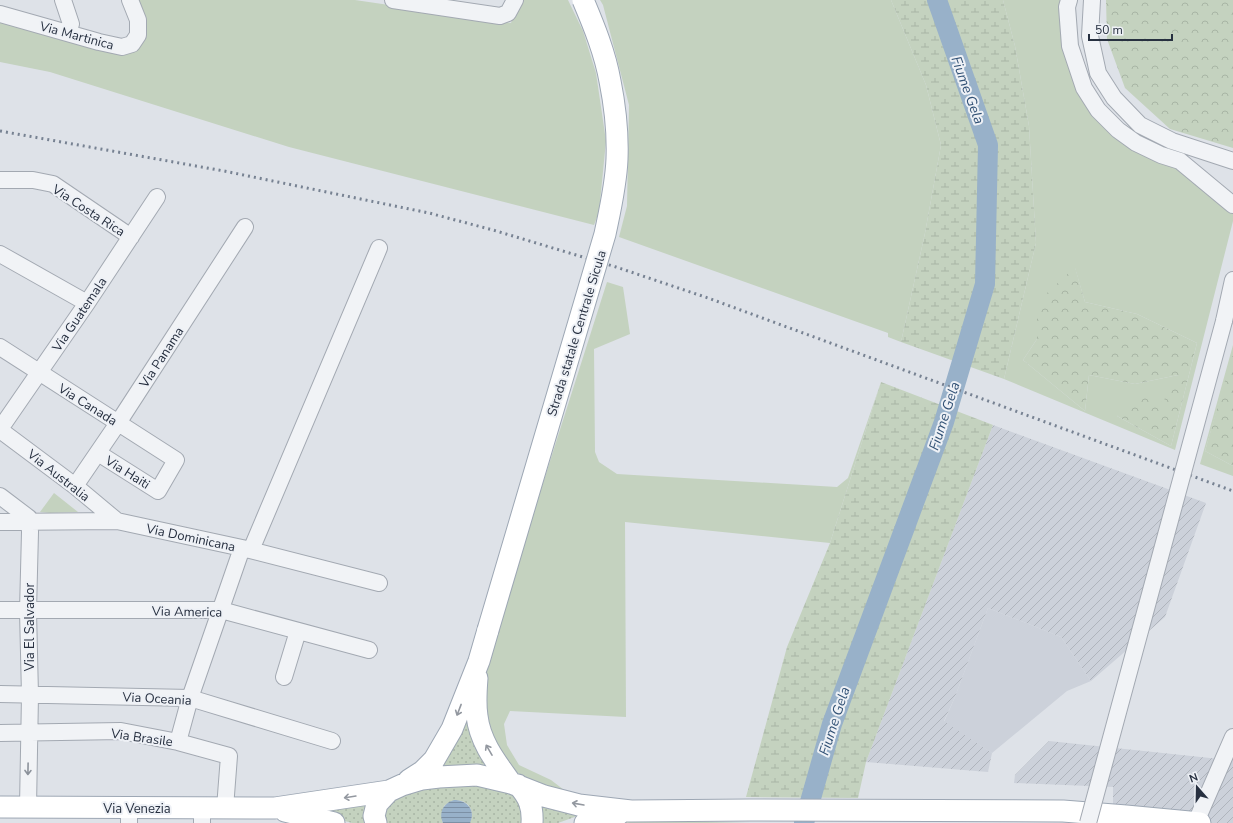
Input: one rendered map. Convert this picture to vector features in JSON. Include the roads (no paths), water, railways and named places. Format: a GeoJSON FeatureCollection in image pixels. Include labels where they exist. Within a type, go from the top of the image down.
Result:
{"type":"FeatureCollection","features":[{"type":"Feature","properties":{"kind":"main road","name":"Strada statale Centrale Sicula"},"geometry":{"type":"LineString","coordinates":[[395,788],[423,771],[434,760],[452,728],[479,661],[605,234],[613,198],[617,160],[616,117],[610,80],[599,40],[583,0]]}},
{"type":"Feature","properties":{"kind":"main road","name":"Strada statale Centrale Sicula"},"geometry":{"type":"LineString","coordinates":[[479,661],[476,716],[480,731],[489,752],[514,784],[525,793],[530,802],[532,823]]}},
{"type":"Feature","properties":{"kind":"main road","name":"Via Venezia"},"geometry":{"type":"LineString","coordinates":[[0,807],[28,807],[129,815],[202,815],[225,808],[275,808],[395,788],[422,779],[477,775],[514,784],[544,796],[579,805],[631,810]]}},
{"type":"Feature","properties":{"kind":"main road"},"geometry":{"type":"LineString","coordinates":[[376,823],[374,816],[377,804],[395,788]]}},
{"type":"Feature","properties":{"kind":"main road","name":"Via Venezia"},"geometry":{"type":"LineString","coordinates":[[275,808],[334,823]]}},
{"type":"Feature","properties":{"kind":"main road"},"geometry":{"type":"LineString","coordinates":[[585,823],[631,810],[750,810],[1063,811],[1198,823]]}},
{"type":"Feature","properties":{"kind":"street"},"geometry":{"type":"LineString","coordinates":[[63,0],[71,24],[67,33]]}},
{"type":"Feature","properties":{"kind":"street","name":"Via Martinica"},"geometry":{"type":"LineString","coordinates":[[0,14],[122,47],[132,44],[138,35],[138,20],[130,0]]}},
{"type":"Feature","properties":{"kind":"street"},"geometry":{"type":"LineString","coordinates":[[393,0],[500,16],[508,13],[515,0]]}},
{"type":"Feature","properties":{"kind":"street"},"geometry":{"type":"LineString","coordinates":[[1069,0],[1067,7],[1070,46],[1084,88],[1098,110],[1118,130],[1136,143],[1161,155],[1180,161],[1233,205]]}},
{"type":"Feature","properties":{"kind":"street"},"geometry":{"type":"LineString","coordinates":[[1092,0],[1090,36],[1098,73],[1114,98],[1140,125],[1172,141],[1233,161]]}},
{"type":"Feature","properties":{"kind":"street","name":"Via Costa Rica"},"geometry":{"type":"LineString","coordinates":[[0,180],[32,180],[53,184],[131,237]]}},
{"type":"Feature","properties":{"kind":"street","name":"Via Guatemala"},"geometry":{"type":"LineString","coordinates":[[0,429],[87,303],[157,197]]}},
{"type":"Feature","properties":{"kind":"street","name":"Via Panama"},"geometry":{"type":"LineString","coordinates":[[75,486],[118,423],[245,227]]}},
{"type":"Feature","properties":{"kind":"street"},"geometry":{"type":"LineString","coordinates":[[178,742],[190,698],[221,610],[246,549],[379,248]]}},
{"type":"Feature","properties":{"kind":"street"},"geometry":{"type":"LineString","coordinates":[[0,254],[87,303]]}},
{"type":"Feature","properties":{"kind":"street"},"geometry":{"type":"LineString","coordinates":[[1088,823],[1224,321],[1233,280]]}},
{"type":"Feature","properties":{"kind":"street"},"geometry":{"type":"LineString","coordinates":[[1224,321],[1233,307]]}},
{"type":"Feature","properties":{"kind":"street","name":"Via Canada"},"geometry":{"type":"LineString","coordinates":[[0,347],[176,460],[158,491]]}},
{"type":"Feature","properties":{"kind":"street","name":"Via Australia"},"geometry":{"type":"LineString","coordinates":[[0,429],[75,486],[117,521]]}},
{"type":"Feature","properties":{"kind":"street","name":"Via Haiti"},"geometry":{"type":"LineString","coordinates":[[98,453],[158,491]]}},
{"type":"Feature","properties":{"kind":"street"},"geometry":{"type":"LineString","coordinates":[[0,496],[29,518],[29,522]]}},
{"type":"Feature","properties":{"kind":"street","name":"Via Dominicana"},"geometry":{"type":"LineString","coordinates":[[0,522],[117,521],[246,549],[379,583]]}},
{"type":"Feature","properties":{"kind":"street","name":"Via El Salvador"},"geometry":{"type":"LineString","coordinates":[[28,807],[30,695],[28,611],[29,522]]}},
{"type":"Feature","properties":{"kind":"street","name":"Via America"},"geometry":{"type":"LineString","coordinates":[[0,610],[221,610],[369,650]]}},
{"type":"Feature","properties":{"kind":"street"},"geometry":{"type":"LineString","coordinates":[[284,677],[298,631]]}},
{"type":"Feature","properties":{"kind":"street","name":"Via Oceania"},"geometry":{"type":"LineString","coordinates":[[0,694],[190,698],[332,741]]}},
{"type":"Feature","properties":{"kind":"street","name":"Via Brasile"},"geometry":{"type":"LineString","coordinates":[[0,733],[121,731],[178,742],[229,756],[225,808]]}},
{"type":"Feature","properties":{"kind":"street"},"geometry":{"type":"LineString","coordinates":[[1198,823],[1233,737]]}},
{"type":"Feature","properties":{"kind":"street"},"geometry":{"type":"LineString","coordinates":[[1081,823],[1097,789]]}},
{"type":"Feature","properties":{"kind":"street"},"geometry":{"type":"LineString","coordinates":[[1096,823],[1097,789]]}},
{"type":"Feature","properties":{"kind":"water"},"geometry":{"type":"Polygon","coordinates":[[[454,800],[459,800],[469,807],[472,814],[470,823],[443,823],[441,815],[443,808],[447,803],[454,800]]]}},
{"type":"Feature","properties":{"kind":"waterway","name":"Fiume Gela"},"geometry":{"type":"LineString","coordinates":[[804,823],[832,724],[944,422],[985,284],[988,145],[937,0]]}},
{"type":"Feature","properties":{"kind":"railway"},"geometry":{"type":"LineString","coordinates":[[0,131],[224,171],[429,213],[493,230],[616,267],[708,298],[1233,491]]}}]}
